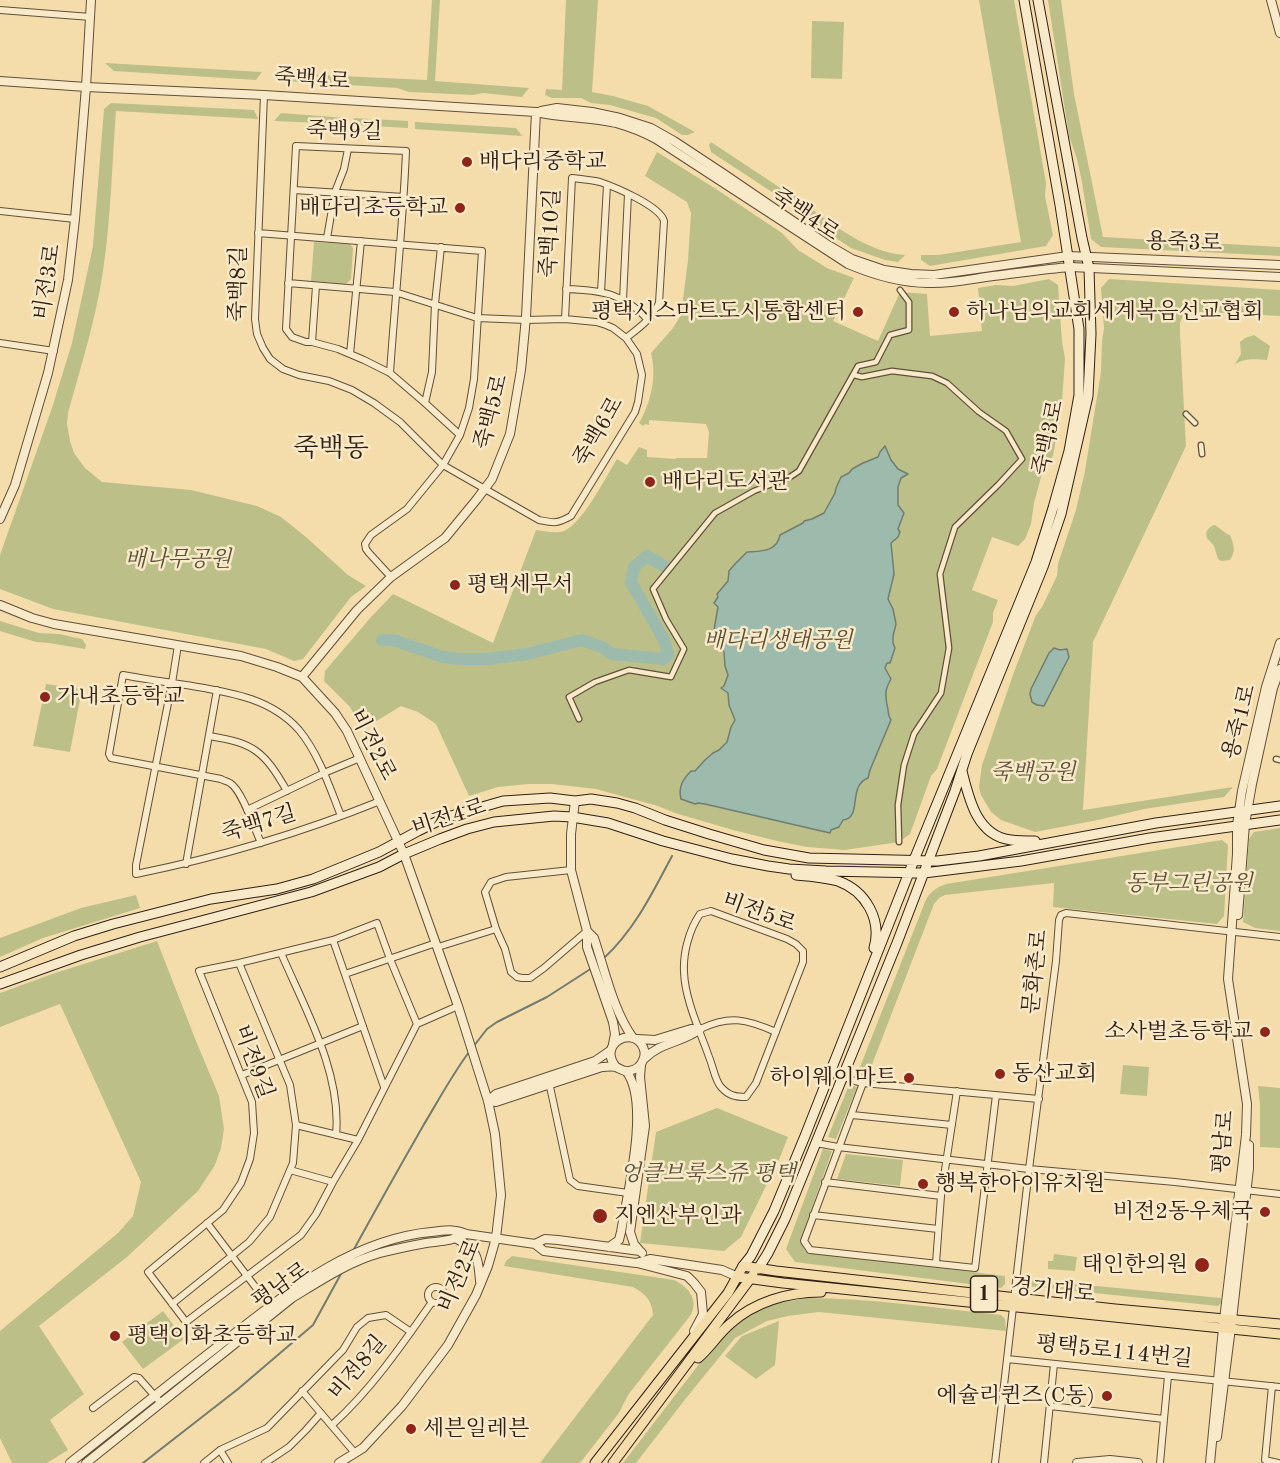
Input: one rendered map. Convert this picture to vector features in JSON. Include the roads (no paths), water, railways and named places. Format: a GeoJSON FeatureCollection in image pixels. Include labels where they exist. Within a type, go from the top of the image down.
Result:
{"type":"FeatureCollection","features":[{"type":"Feature","properties":{"kind":"main road","name":"죽백3로"},"geometry":{"type":"LineString","coordinates":[[914,861],[1035,562],[1069,451],[1079,395],[1079,329],[1071,267],[1024,0]]}},
{"type":"Feature","properties":{"kind":"main road","name":"죽백3로"},"geometry":{"type":"LineString","coordinates":[[929,861],[967,754],[1043,567],[1064,504],[1088,396],[1092,334],[1089,268],[1038,0]]}},
{"type":"Feature","properties":{"kind":"main road"},"geometry":{"type":"LineString","coordinates":[[962,770],[971,805],[986,828],[998,837],[1010,840],[1053,842]]}},
{"type":"Feature","properties":{"kind":"main road","name":"비전4로"},"geometry":{"type":"LineString","coordinates":[[0,967],[74,936],[113,924],[211,899],[277,889],[332,873],[379,852],[444,818],[502,801],[540,798],[575,801],[591,799],[635,808],[709,834],[786,855],[809,858],[914,861]]}},
{"type":"Feature","properties":{"kind":"main road"},"geometry":{"type":"LineString","coordinates":[[595,1463],[728,1293],[751,1256],[774,1212],[914,861],[979,856],[1156,823],[1280,806]]}},
{"type":"Feature","properties":{"kind":"main road","name":"비전4로"},"geometry":{"type":"LineString","coordinates":[[0,984],[140,937],[311,892],[379,867],[458,832],[494,822],[554,816],[572,817],[608,823],[663,841],[768,866],[807,870],[924,873]]}},
{"type":"Feature","properties":{"kind":"main road"},"geometry":{"type":"LineString","coordinates":[[924,873],[1021,861],[1150,838],[1280,820]]}},
{"type":"Feature","properties":{"kind":"main road"},"geometry":{"type":"LineString","coordinates":[[613,1463],[768,1253],[785,1219],[929,861]]}},
{"type":"Feature","properties":{"kind":"main road"},"geometry":{"type":"LineString","coordinates":[[768,866],[784,874],[840,882],[860,895],[870,907],[874,917],[876,939],[856,994],[852,1017]]}},
{"type":"Feature","properties":{"kind":"main road","name":"경기대로"},"geometry":{"type":"LineString","coordinates":[[743,1266],[1013,1302],[1228,1324],[1280,1334]]}},
{"type":"Feature","properties":{"kind":"main road","name":"경기대로"},"geometry":{"type":"LineString","coordinates":[[738,1277],[857,1291],[1013,1302]]}},
{"type":"Feature","properties":{"kind":"main road"},"geometry":{"type":"LineString","coordinates":[[682,1371],[701,1356],[731,1323],[750,1309],[786,1296],[814,1292],[857,1291]]}},
{"type":"Feature","properties":{"kind":"main road","name":"경기대로"},"geometry":{"type":"LineString","coordinates":[[1228,1324],[1280,1324]]}},
{"type":"Feature","properties":{"kind":"street","name":"비전3로"},"geometry":{"type":"LineString","coordinates":[[0,519],[15,485],[54,351],[68,280],[86,87],[91,0]]}},
{"type":"Feature","properties":{"kind":"street"},"geometry":{"type":"LineString","coordinates":[[1271,0],[1280,33]]}},
{"type":"Feature","properties":{"kind":"street"},"geometry":{"type":"LineString","coordinates":[[0,10],[91,17]]}},
{"type":"Feature","properties":{"kind":"street"},"geometry":{"type":"LineString","coordinates":[[0,81],[86,87]]}},
{"type":"Feature","properties":{"kind":"street","name":"죽백4로"},"geometry":{"type":"LineString","coordinates":[[86,87],[264,95],[536,112],[616,123],[656,139],[681,154],[848,264],[872,274],[903,281],[926,284],[942,283],[1071,267],[1280,277]]}},
{"type":"Feature","properties":{"kind":"street","name":"죽백8길"},"geometry":{"type":"LineString","coordinates":[[264,95],[255,319],[256,334],[262,348],[270,359],[283,369],[329,381],[352,390],[374,403],[399,422],[443,465],[484,489]]}},
{"type":"Feature","properties":{"kind":"street","name":"죽백4로"},"geometry":{"type":"LineString","coordinates":[[536,112],[557,108],[592,112],[651,128],[724,174],[828,245],[852,259],[875,268],[934,275],[1068,256],[1086,256]]}},
{"type":"Feature","properties":{"kind":"street","name":"죽백5로"},"geometry":{"type":"LineString","coordinates":[[302,677],[357,610],[391,576],[445,538],[492,479],[510,434],[521,370],[526,320],[536,112]]}},
{"type":"Feature","properties":{"kind":"street","name":"죽백9길"},"geometry":{"type":"LineString","coordinates":[[404,197],[406,151],[296,146],[286,328],[292,337],[338,349],[390,373],[460,435]]}},
{"type":"Feature","properties":{"kind":"street"},"geometry":{"type":"LineString","coordinates":[[327,238],[335,192],[344,169],[348,149]]}},
{"type":"Feature","properties":{"kind":"street","name":"죽백10길"},"geometry":{"type":"LineString","coordinates":[[565,319],[572,178],[598,181],[645,202],[663,215],[659,303],[654,314],[626,338]]}},
{"type":"Feature","properties":{"kind":"street"},"geometry":{"type":"LineString","coordinates":[[602,292],[607,185]]}},
{"type":"Feature","properties":{"kind":"street"},"geometry":{"type":"LineString","coordinates":[[294,190],[404,197],[390,373]]}},
{"type":"Feature","properties":{"kind":"street"},"geometry":{"type":"LineString","coordinates":[[628,194],[623,300],[648,320]]}},
{"type":"Feature","properties":{"kind":"street","name":"비전3로"},"geometry":{"type":"LineString","coordinates":[[0,212],[75,219]]}},
{"type":"Feature","properties":{"kind":"street"},"geometry":{"type":"LineString","coordinates":[[258,233],[482,251],[474,379],[469,408],[460,435],[443,465],[407,509],[367,539],[365,544],[366,549],[391,576]]}},
{"type":"Feature","properties":{"kind":"street"},"geometry":{"type":"LineString","coordinates":[[350,354],[361,241]]}},
{"type":"Feature","properties":{"kind":"street"},"geometry":{"type":"LineString","coordinates":[[425,403],[432,372],[435,304],[441,247]]}},
{"type":"Feature","properties":{"kind":"street","name":"용죽3로"},"geometry":{"type":"LineString","coordinates":[[1086,256],[1280,265]]}},
{"type":"Feature","properties":{"kind":"street"},"geometry":{"type":"LineString","coordinates":[[288,283],[395,292],[477,318],[565,319],[596,322],[613,328],[626,338]]}},
{"type":"Feature","properties":{"kind":"street"},"geometry":{"type":"LineString","coordinates":[[312,342],[316,286]]}},
{"type":"Feature","properties":{"kind":"street","name":"죽백10길"},"geometry":{"type":"LineString","coordinates":[[566,289],[602,292],[623,300]]}},
{"type":"Feature","properties":{"kind":"street"},"geometry":{"type":"LineString","coordinates":[[579,719],[569,697],[595,682],[629,670],[671,677],[684,649],[666,619],[653,588],[715,513],[754,491],[790,477],[799,471],[858,366],[876,362],[890,335],[909,330],[909,302],[900,290]]}},
{"type":"Feature","properties":{"kind":"street","name":"죽백6로"},"geometry":{"type":"LineString","coordinates":[[484,489],[539,520],[553,523],[570,516],[638,402],[642,375],[640,364],[637,354],[626,338]]}},
{"type":"Feature","properties":{"kind":"street","name":"비전3로"},"geometry":{"type":"LineString","coordinates":[[0,343],[54,351]]}},
{"type":"Feature","properties":{"kind":"street"},"geometry":{"type":"LineString","coordinates":[[854,375],[862,377],[892,371],[940,379],[1006,431],[1022,459],[955,527],[940,574],[949,648],[941,693],[914,734],[904,765],[898,805],[899,842]]}},
{"type":"Feature","properties":{"kind":"street"},"geometry":{"type":"LineString","coordinates":[[1186,414],[1195,423]]}},
{"type":"Feature","properties":{"kind":"street"},"geometry":{"type":"LineString","coordinates":[[1201,446],[1202,454]]}},
{"type":"Feature","properties":{"kind":"street","name":"비전2로"},"geometry":{"type":"LineString","coordinates":[[0,605],[54,624],[241,656],[277,666],[302,677],[335,713],[347,731],[404,854],[459,1006],[488,1101],[495,1134],[501,1196],[496,1238],[480,1286],[448,1346],[402,1406],[363,1448],[339,1463]]}},
{"type":"Feature","properties":{"kind":"street","name":"용죽1로"},"geometry":{"type":"LineString","coordinates":[[1244,810],[1242,791],[1266,687],[1280,643]]}},
{"type":"Feature","properties":{"kind":"street","name":"죽백7길"},"geometry":{"type":"LineString","coordinates":[[178,645],[136,874],[186,864],[261,843],[380,801]]}},
{"type":"Feature","properties":{"kind":"street"},"geometry":{"type":"LineString","coordinates":[[1244,810],[1273,688],[1280,669]]}},
{"type":"Feature","properties":{"kind":"street"},"geometry":{"type":"LineString","coordinates":[[217,690],[201,776],[111,758],[109,754],[123,675],[217,690],[242,696],[261,702],[282,713],[300,731],[319,762],[342,816]]}},
{"type":"Feature","properties":{"kind":"street","name":"죽백7길"},"geometry":{"type":"LineString","coordinates":[[186,864],[201,776],[231,783],[247,810],[286,791],[269,763],[256,750],[241,742],[209,736]]}},
{"type":"Feature","properties":{"kind":"street"},"geometry":{"type":"LineString","coordinates":[[286,791],[360,758]]}},
{"type":"Feature","properties":{"kind":"street"},"geometry":{"type":"LineString","coordinates":[[575,801],[571,834],[572,870],[587,931],[588,948],[626,1029],[644,1048],[640,1077],[645,1126],[630,1232],[634,1244],[650,1259]]}},
{"type":"Feature","properties":{"kind":"street"},"geometry":{"type":"LineString","coordinates":[[247,810],[261,843]]}},
{"type":"Feature","properties":{"kind":"street","name":"평남로"},"geometry":{"type":"LineString","coordinates":[[1228,1324],[1243,1190],[1247,1104],[1228,979],[1234,932],[1237,854],[1244,810]]}},
{"type":"Feature","properties":{"kind":"street"},"geometry":{"type":"LineString","coordinates":[[572,870],[506,877],[491,882],[485,892],[511,972],[517,977],[530,978],[587,931]]}},
{"type":"Feature","properties":{"kind":"street","name":"비전5로"},"geometry":{"type":"LineString","coordinates":[[711,911],[787,939],[803,951],[803,962],[776,1032],[756,1083],[746,1097],[733,1096],[720,1086],[700,1029],[685,982],[684,959],[694,922],[700,914],[711,911]]}},
{"type":"Feature","properties":{"kind":"street","name":"문화촌로"},"geometry":{"type":"LineString","coordinates":[[1013,1302],[1061,915],[1066,913],[1234,932]]}},
{"type":"Feature","properties":{"kind":"street","name":"비전9길"},"geometry":{"type":"LineString","coordinates":[[377,923],[417,1024],[358,1140],[316,1214],[301,1235],[186,1322],[148,1272],[223,1210],[241,1183],[250,1159],[254,1133],[252,1102],[199,971],[333,940],[377,923]]}},
{"type":"Feature","properties":{"kind":"street"},"geometry":{"type":"LineString","coordinates":[[345,974],[496,929]]}},
{"type":"Feature","properties":{"kind":"street"},"geometry":{"type":"LineString","coordinates":[[587,931],[595,941],[613,1022],[615,1034],[611,1058],[616,1067]]}},
{"type":"Feature","properties":{"kind":"street"},"geometry":{"type":"LineString","coordinates":[[1234,932],[1280,937]]}},
{"type":"Feature","properties":{"kind":"street"},"geometry":{"type":"LineString","coordinates":[[333,940],[384,1087]]}},
{"type":"Feature","properties":{"kind":"street"},"geometry":{"type":"LineString","coordinates":[[281,953],[320,1043],[333,1082],[336,1135]]}},
{"type":"Feature","properties":{"kind":"street","name":"비전9길"},"geometry":{"type":"LineString","coordinates":[[172,1304],[249,1242],[270,1217],[293,1163],[296,1125],[290,1085],[239,963]]}},
{"type":"Feature","properties":{"kind":"street"},"geometry":{"type":"LineString","coordinates":[[417,1024],[459,1006]]}},
{"type":"Feature","properties":{"kind":"street"},"geometry":{"type":"LineString","coordinates":[[626,1071],[637,1068],[653,1051],[690,1037],[714,1022],[734,1019],[750,1022],[776,1032]]}},
{"type":"Feature","properties":{"kind":"street","name":"비전9길"},"geometry":{"type":"LineString","coordinates":[[280,1059],[363,1026]]}},
{"type":"Feature","properties":{"kind":"street"},"geometry":{"type":"LineString","coordinates":[[488,1101],[496,1102],[595,1061],[625,1037],[655,1040],[691,1029],[700,1029]]}},
{"type":"Feature","properties":{"kind":"street"},"geometry":{"type":"LineString","coordinates":[[242,1075],[280,1059]]}},
{"type":"Feature","properties":{"kind":"street"},"geometry":{"type":"LineString","coordinates":[[549,1080],[602,1067],[616,1067],[626,1071],[632,1078],[637,1119],[636,1147],[619,1240],[609,1247]]}},
{"type":"Feature","properties":{"kind":"street"},"geometry":{"type":"LineString","coordinates":[[830,1072],[855,1082],[1039,1099]]}},
{"type":"Feature","properties":{"kind":"street"},"geometry":{"type":"LineString","coordinates":[[549,1080],[570,1180],[578,1186],[628,1193]]}},
{"type":"Feature","properties":{"kind":"street"},"geometry":{"type":"LineString","coordinates":[[863,1083],[804,1241],[810,1250],[975,1268],[996,1095]]}},
{"type":"Feature","properties":{"kind":"street"},"geometry":{"type":"LineString","coordinates":[[936,1263],[941,1196],[957,1091]]}},
{"type":"Feature","properties":{"kind":"street"},"geometry":{"type":"LineString","coordinates":[[852,1115],[952,1125]]}},
{"type":"Feature","properties":{"kind":"street"},"geometry":{"type":"LineString","coordinates":[[296,1125],[358,1140]]}},
{"type":"Feature","properties":{"kind":"street"},"geometry":{"type":"LineString","coordinates":[[816,1143],[946,1160],[1280,1194]]}},
{"type":"Feature","properties":{"kind":"street"},"geometry":{"type":"LineString","coordinates":[[290,1170],[333,1182]]}},
{"type":"Feature","properties":{"kind":"street"},"geometry":{"type":"LineString","coordinates":[[825,1182],[941,1196]]}},
{"type":"Feature","properties":{"kind":"street"},"geometry":{"type":"LineString","coordinates":[[813,1215],[938,1229]]}},
{"type":"Feature","properties":{"kind":"street"},"geometry":{"type":"LineString","coordinates":[[207,1223],[272,1310]]}},
{"type":"Feature","properties":{"kind":"street"},"geometry":{"type":"LineString","coordinates":[[70,1463],[155,1395],[272,1310],[295,1287],[364,1248],[405,1236],[460,1231],[466,1234],[535,1244],[544,1251],[636,1263],[687,1276],[701,1292],[704,1314],[682,1352]]}},
{"type":"Feature","properties":{"kind":"street","name":"평남로"},"geometry":{"type":"LineString","coordinates":[[86,1463],[272,1310],[318,1282],[359,1260],[380,1253],[457,1239],[466,1234]]}},
{"type":"Feature","properties":{"kind":"street"},"geometry":{"type":"LineString","coordinates":[[457,1239],[469,1246],[476,1254],[480,1286]]}},
{"type":"Feature","properties":{"kind":"street"},"geometry":{"type":"LineString","coordinates":[[535,1244],[545,1239],[640,1251]]}},
{"type":"Feature","properties":{"kind":"street"},"geometry":{"type":"LineString","coordinates":[[636,1263],[650,1259],[722,1269],[743,1266]]}},
{"type":"Feature","properties":{"kind":"street"},"geometry":{"type":"LineString","coordinates":[[722,1269],[738,1277]]}},
{"type":"Feature","properties":{"kind":"street","name":"비전8길"},"geometry":{"type":"LineString","coordinates":[[332,1425],[362,1395],[432,1302]]}},
{"type":"Feature","properties":{"kind":"street","name":"평택5로114번길"},"geometry":{"type":"LineString","coordinates":[[995,1463],[1013,1302]]}},
{"type":"Feature","properties":{"kind":"street","name":"비전8길"},"geometry":{"type":"LineString","coordinates":[[204,1463],[220,1450],[267,1428],[343,1350],[357,1327],[368,1318],[386,1316],[411,1332]]}},
{"type":"Feature","properties":{"kind":"street"},"geometry":{"type":"LineString","coordinates":[[1210,1463],[1228,1324]]}},
{"type":"Feature","properties":{"kind":"street","name":"평택5로114번길"},"geometry":{"type":"LineString","coordinates":[[1007,1359],[1276,1387]]}},
{"type":"Feature","properties":{"kind":"street"},"geometry":{"type":"LineString","coordinates":[[1044,1463],[1054,1364]]}},
{"type":"Feature","properties":{"kind":"street"},"geometry":{"type":"LineString","coordinates":[[1160,1463],[1168,1376]]}},
{"type":"Feature","properties":{"kind":"street"},"geometry":{"type":"LineString","coordinates":[[93,1408],[134,1377],[139,1378],[161,1402]]}},
{"type":"Feature","properties":{"kind":"street"},"geometry":{"type":"LineString","coordinates":[[1215,1463],[1220,1380]]}},
{"type":"Feature","properties":{"kind":"street"},"geometry":{"type":"LineString","coordinates":[[1276,1387],[1265,1460],[1278,1463]]}},
{"type":"Feature","properties":{"kind":"street"},"geometry":{"type":"LineString","coordinates":[[302,1391],[321,1413]]}},
{"type":"Feature","properties":{"kind":"street"},"geometry":{"type":"LineString","coordinates":[[1050,1406],[1164,1419]]}},
{"type":"Feature","properties":{"kind":"street","name":"비전8길"},"geometry":{"type":"LineString","coordinates":[[265,1463],[289,1447],[321,1413],[355,1453]]}},
{"type":"Feature","properties":{"kind":"street"},"geometry":{"type":"LineString","coordinates":[[220,1450],[228,1463]]}},
{"type":"Feature","properties":{"kind":"street"},"geometry":{"type":"LineString","coordinates":[[1077,1463],[1110,1460],[1138,1463]]}},
{"type":"Feature","properties":{"kind":"waterway"},"geometry":{"type":"LineString","coordinates":[[382,640],[393,640],[443,657],[460,659],[487,659],[527,654],[582,640],[604,648],[612,654],[664,659],[668,655],[664,640],[631,582],[634,567],[647,556],[664,566]]}},
{"type":"Feature","properties":{"kind":"waterway"},"geometry":{"type":"LineString","coordinates":[[603,959],[633,924],[672,856]]}},
{"type":"Feature","properties":{"kind":"waterway"},"geometry":{"type":"LineString","coordinates":[[473,1047],[487,1029],[497,1022],[547,997],[592,968]]}},
{"type":"Feature","properties":{"kind":"waterway"},"geometry":{"type":"LineString","coordinates":[[353,1251],[423,1126],[469,1052]]}},
{"type":"Feature","properties":{"kind":"waterway"},"geometry":{"type":"LineString","coordinates":[[143,1463],[238,1389],[313,1325],[342,1272]]}},
{"type":"Feature","properties":{"kind":"place","name":"배다리중학교"},"geometry":{"type":"Point","coordinates":[467,162]}},
{"type":"Feature","properties":{"kind":"place","name":"배다리초등학교"},"geometry":{"type":"Point","coordinates":[460,208]}},
{"type":"Feature","properties":{"kind":"place","name":"평택시스마트도시통합센터"},"geometry":{"type":"Point","coordinates":[858,312]}},
{"type":"Feature","properties":{"kind":"place","name":"하나님의교회세계복음선교협회"},"geometry":{"type":"Point","coordinates":[954,312]}},
{"type":"Feature","properties":{"kind":"place","name":"배다리도서관"},"geometry":{"type":"Point","coordinates":[650,482]}},
{"type":"Feature","properties":{"kind":"place","name":"평택세무서"},"geometry":{"type":"Point","coordinates":[455,585]}},
{"type":"Feature","properties":{"kind":"place","name":"가내초등학교"},"geometry":{"type":"Point","coordinates":[45,697]}},
{"type":"Feature","properties":{"kind":"place","name":"소사벌초등학교"},"geometry":{"type":"Point","coordinates":[1265,1032]}},
{"type":"Feature","properties":{"kind":"place","name":"동산교회"},"geometry":{"type":"Point","coordinates":[1000,1074]}},
{"type":"Feature","properties":{"kind":"place","name":"하이웨이마트"},"geometry":{"type":"Point","coordinates":[909,1078]}},
{"type":"Feature","properties":{"kind":"place","name":"행복한아이유치원"},"geometry":{"type":"Point","coordinates":[923,1184]}},
{"type":"Feature","properties":{"kind":"place","name":"비전2동우체국"},"geometry":{"type":"Point","coordinates":[1265,1212]}},
{"type":"Feature","properties":{"kind":"place","name":"지엔산부인과"},"geometry":{"type":"Point","coordinates":[600,1216]}},
{"type":"Feature","properties":{"kind":"place","name":"태인한의원"},"geometry":{"type":"Point","coordinates":[1202,1265]}},
{"type":"Feature","properties":{"kind":"place","name":"평택이화초등학교"},"geometry":{"type":"Point","coordinates":[115,1336]}},
{"type":"Feature","properties":{"kind":"place","name":"에슐리퀸즈(C동)"},"geometry":{"type":"Point","coordinates":[1107,1396]}},
{"type":"Feature","properties":{"kind":"place","name":"세븐일레븐"},"geometry":{"type":"Point","coordinates":[411,1429]}},
{"type":"Feature","properties":{"kind":"district","name":"죽백동"},"geometry":{"type":"Point","coordinates":[331,449]}},
{"type":"Feature","properties":{"kind":"park label","name":"배나무공원"},"geometry":{"type":"Point","coordinates":[178,560]}},
{"type":"Feature","properties":{"kind":"park label","name":"배다리생태공원"},"geometry":{"type":"Point","coordinates":[778,641]}},
{"type":"Feature","properties":{"kind":"park label","name":"죽백공원"},"geometry":{"type":"Point","coordinates":[1033,773]}},
{"type":"Feature","properties":{"kind":"park label","name":"동부그린공원"},"geometry":{"type":"Point","coordinates":[1189,884]}},
{"type":"Feature","properties":{"kind":"park label","name":"엉클브룩스쥬 평택"},"geometry":{"type":"Point","coordinates":[708,1174]}}]}
